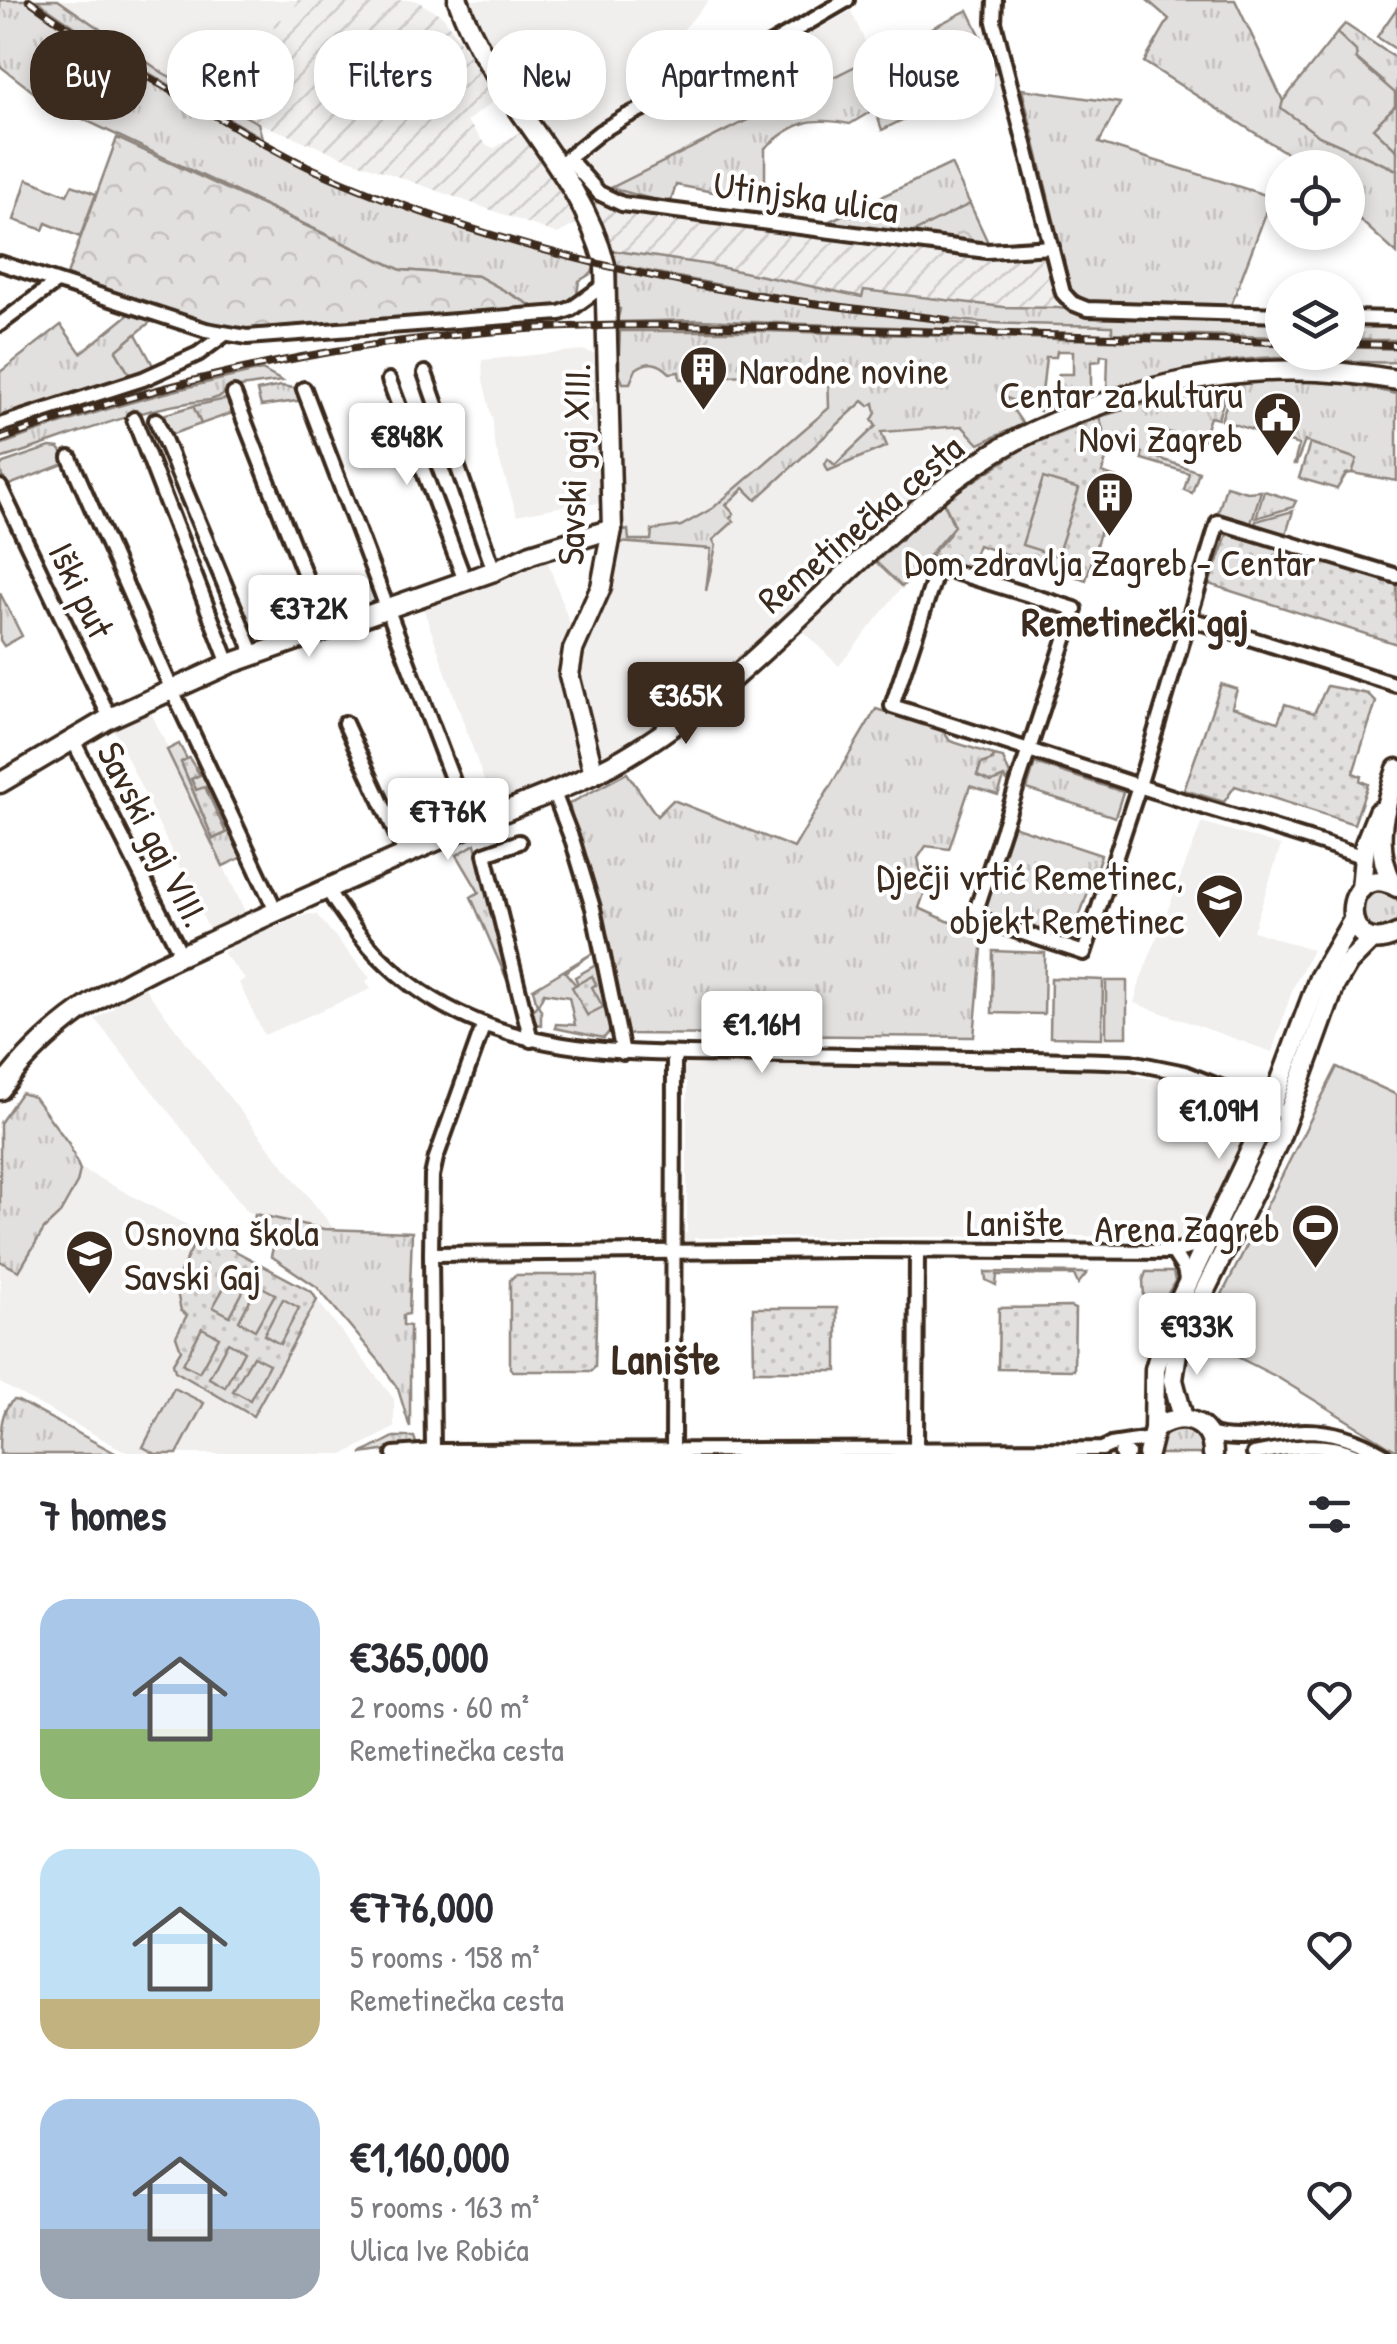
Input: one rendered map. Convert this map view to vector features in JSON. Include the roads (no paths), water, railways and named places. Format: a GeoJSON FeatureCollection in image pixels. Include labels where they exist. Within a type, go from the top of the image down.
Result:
{"type":"FeatureCollection","features":[{"type":"Feature","properties":{"kind":"street","name":"Utinjska ulica"},"geometry":{"type":"LineString","coordinates":[[458,0],[484,55],[563,162],[599,193],[622,204],[988,251],[1052,247]]}},
{"type":"Feature","properties":{"kind":"street"},"geometry":{"type":"LineString","coordinates":[[563,162],[612,124],[756,52],[847,0]]}},
{"type":"Feature","properties":{"kind":"street"},"geometry":{"type":"LineString","coordinates":[[995,0],[994,22],[1063,293],[1072,303],[1087,309],[1265,314]]}},
{"type":"Feature","properties":{"kind":"street","name":"Utinjska ulica"},"geometry":{"type":"LineString","coordinates":[[563,162],[599,245],[607,284],[609,326]]}},
{"type":"Feature","properties":{"kind":"street"},"geometry":{"type":"LineString","coordinates":[[0,263],[224,336],[246,338],[560,313],[607,284]]}},
{"type":"Feature","properties":{"kind":"street"},"geometry":{"type":"LineString","coordinates":[[0,324],[54,283]]}},
{"type":"Feature","properties":{"kind":"street"},"geometry":{"type":"LineString","coordinates":[[1365,318],[1397,319]]}},
{"type":"Feature","properties":{"kind":"street","name":"Savski gaj XIII."},"geometry":{"type":"LineString","coordinates":[[594,774],[569,675],[570,662],[601,587],[612,529],[609,326]]}},
{"type":"Feature","properties":{"kind":"street"},"geometry":{"type":"LineString","coordinates":[[0,425],[143,378],[198,354],[224,336]]}},
{"type":"Feature","properties":{"kind":"street","name":"Remetinečka cesta"},"geometry":{"type":"LineString","coordinates":[[0,1090],[28,1056],[68,1019],[126,980],[470,826],[554,794],[682,720],[905,520],[989,456],[1032,432],[1110,401],[1230,372],[1308,369],[1397,380]]}},
{"type":"Feature","properties":{"kind":"street"},"geometry":{"type":"LineString","coordinates":[[425,373],[494,571]]}},
{"type":"Feature","properties":{"kind":"street"},"geometry":{"type":"LineString","coordinates":[[389,380],[465,581]]}},
{"type":"Feature","properties":{"kind":"street"},"geometry":{"type":"LineString","coordinates":[[304,389],[470,826]]}},
{"type":"Feature","properties":{"kind":"street"},"geometry":{"type":"LineString","coordinates":[[234,394],[326,629]]}},
{"type":"Feature","properties":{"kind":"street"},"geometry":{"type":"LineString","coordinates":[[134,419],[229,664]]}},
{"type":"Feature","properties":{"kind":"street"},"geometry":{"type":"LineString","coordinates":[[156,420],[254,654]]}},
{"type":"Feature","properties":{"kind":"street"},"geometry":{"type":"LineString","coordinates":[[70,458],[172,690],[276,911]]}},
{"type":"Feature","properties":{"kind":"street","name":"Iški put"},"geometry":{"type":"LineString","coordinates":[[0,488],[110,718]]}},
{"type":"Feature","properties":{"kind":"street"},"geometry":{"type":"LineString","coordinates":[[1364,857],[1139,786],[1028,749],[892,706],[938,567],[1075,609],[1028,749],[974,917],[1084,953],[1139,786],[1186,618],[1218,522],[1397,576]]}},
{"type":"Feature","properties":{"kind":"street"},"geometry":{"type":"LineString","coordinates":[[1,779],[110,718],[229,664],[494,571],[532,554],[612,529]]}},
{"type":"Feature","properties":{"kind":"street"},"geometry":{"type":"LineString","coordinates":[[1186,618],[1397,685]]}},
{"type":"Feature","properties":{"kind":"street"},"geometry":{"type":"LineString","coordinates":[[345,722],[406,856]]}},
{"type":"Feature","properties":{"kind":"street","name":"Savski gaj VIII."},"geometry":{"type":"LineString","coordinates":[[73,740],[181,954]]}},
{"type":"Feature","properties":{"kind":"street"},"geometry":{"type":"LineString","coordinates":[[1395,886],[1380,849],[1385,804],[1397,769]]}},
{"type":"Feature","properties":{"kind":"street"},"geometry":{"type":"LineString","coordinates":[[554,794],[583,873],[624,1053]]}},
{"type":"Feature","properties":{"kind":"street"},"geometry":{"type":"LineString","coordinates":[[1151,1441],[1158,1354],[1210,1237],[1280,1110],[1319,978],[1352,920],[1352,903],[1361,889],[1372,822],[1385,804]]}},
{"type":"Feature","properties":{"kind":"street"},"geometry":{"type":"LineString","coordinates":[[519,842],[485,854],[531,1040]]}},
{"type":"Feature","properties":{"kind":"street"},"geometry":{"type":"LineString","coordinates":[[1361,889],[1376,882],[1395,886]]}},
{"type":"Feature","properties":{"kind":"street"},"geometry":{"type":"LineString","coordinates":[[327,889],[354,931],[382,960],[428,995],[484,1024],[531,1040],[624,1053],[1132,1062],[1177,1070],[1280,1110]]}},
{"type":"Feature","properties":{"kind":"street"},"geometry":{"type":"LineString","coordinates":[[1352,920],[1372,938],[1380,940],[1397,934]]}},
{"type":"Feature","properties":{"kind":"street"},"geometry":{"type":"LineString","coordinates":[[1183,1418],[1173,1386],[1175,1354],[1332,990],[1345,967],[1372,938]]}},
{"type":"Feature","properties":{"kind":"street"},"geometry":{"type":"LineString","coordinates":[[433,1451],[432,1176],[484,1024]]}},
{"type":"Feature","properties":{"kind":"street"},"geometry":{"type":"LineString","coordinates":[[673,1452],[674,1054]]}},
{"type":"Feature","properties":{"kind":"street","name":"Lanište"},"geometry":{"type":"LineString","coordinates":[[431,1254],[1172,1252],[1210,1237]]}},
{"type":"Feature","properties":{"kind":"street","name":"Lanište"},"geometry":{"type":"LineString","coordinates":[[916,1452],[917,1251]]}},
{"type":"Feature","properties":{"kind":"street"},"geometry":{"type":"LineString","coordinates":[[1172,1252],[1184,1269],[1187,1284]]}},
{"type":"Feature","properties":{"kind":"street"},"geometry":{"type":"LineString","coordinates":[[394,1454],[1116,1453],[1111,1444],[1151,1441],[1172,1419],[1183,1418],[1198,1422],[1209,1434],[1213,1454]]}},
{"type":"Feature","properties":{"kind":"street"},"geometry":{"type":"LineString","coordinates":[[1209,1434],[1251,1438],[1324,1432],[1356,1440],[1383,1454]]}},
{"type":"Feature","properties":{"kind":"street"},"geometry":{"type":"LineString","coordinates":[[1254,1454],[1306,1445],[1354,1454]]}},
{"type":"Feature","properties":{"kind":"railway"},"geometry":{"type":"LineString","coordinates":[[29,0],[117,59],[279,152],[412,208],[551,252],[692,284],[947,320]]}},
{"type":"Feature","properties":{"kind":"railway"},"geometry":{"type":"LineString","coordinates":[[0,440],[119,401],[240,370],[363,347],[487,332],[584,326],[729,326],[1265,342]]}},
{"type":"Feature","properties":{"kind":"railway"},"geometry":{"type":"LineString","coordinates":[[1365,344],[1397,345]]}},
{"type":"Feature","properties":{"kind":"place","name":"Narodne novine"},"geometry":{"type":"Point","coordinates":[704,412]}},
{"type":"Feature","properties":{"kind":"place","name":"Centar za kulturu Novi Zagreb"},"geometry":{"type":"Point","coordinates":[1278,458]}},
{"type":"Feature","properties":{"kind":"place","name":"Dom zdravlja Zagreb - Centar"},"geometry":{"type":"Point","coordinates":[1110,538]}},
{"type":"Feature","properties":{"kind":"place","name":"Dječji vrtić Remetinec, objekt Remetinec"},"geometry":{"type":"Point","coordinates":[1219,940]}},
{"type":"Feature","properties":{"kind":"place","name":"Arena Zagreb"},"geometry":{"type":"Point","coordinates":[1315,1270]}},
{"type":"Feature","properties":{"kind":"place","name":"Osnovna škola Savski Gaj"},"geometry":{"type":"Point","coordinates":[89,1296]}},
{"type":"Feature","properties":{"kind":"district","name":"Remetinečki gaj"},"geometry":{"type":"Point","coordinates":[1135,621]}},
{"type":"Feature","properties":{"kind":"district","name":"Lanište"},"geometry":{"type":"Point","coordinates":[666,1358]}}]}
